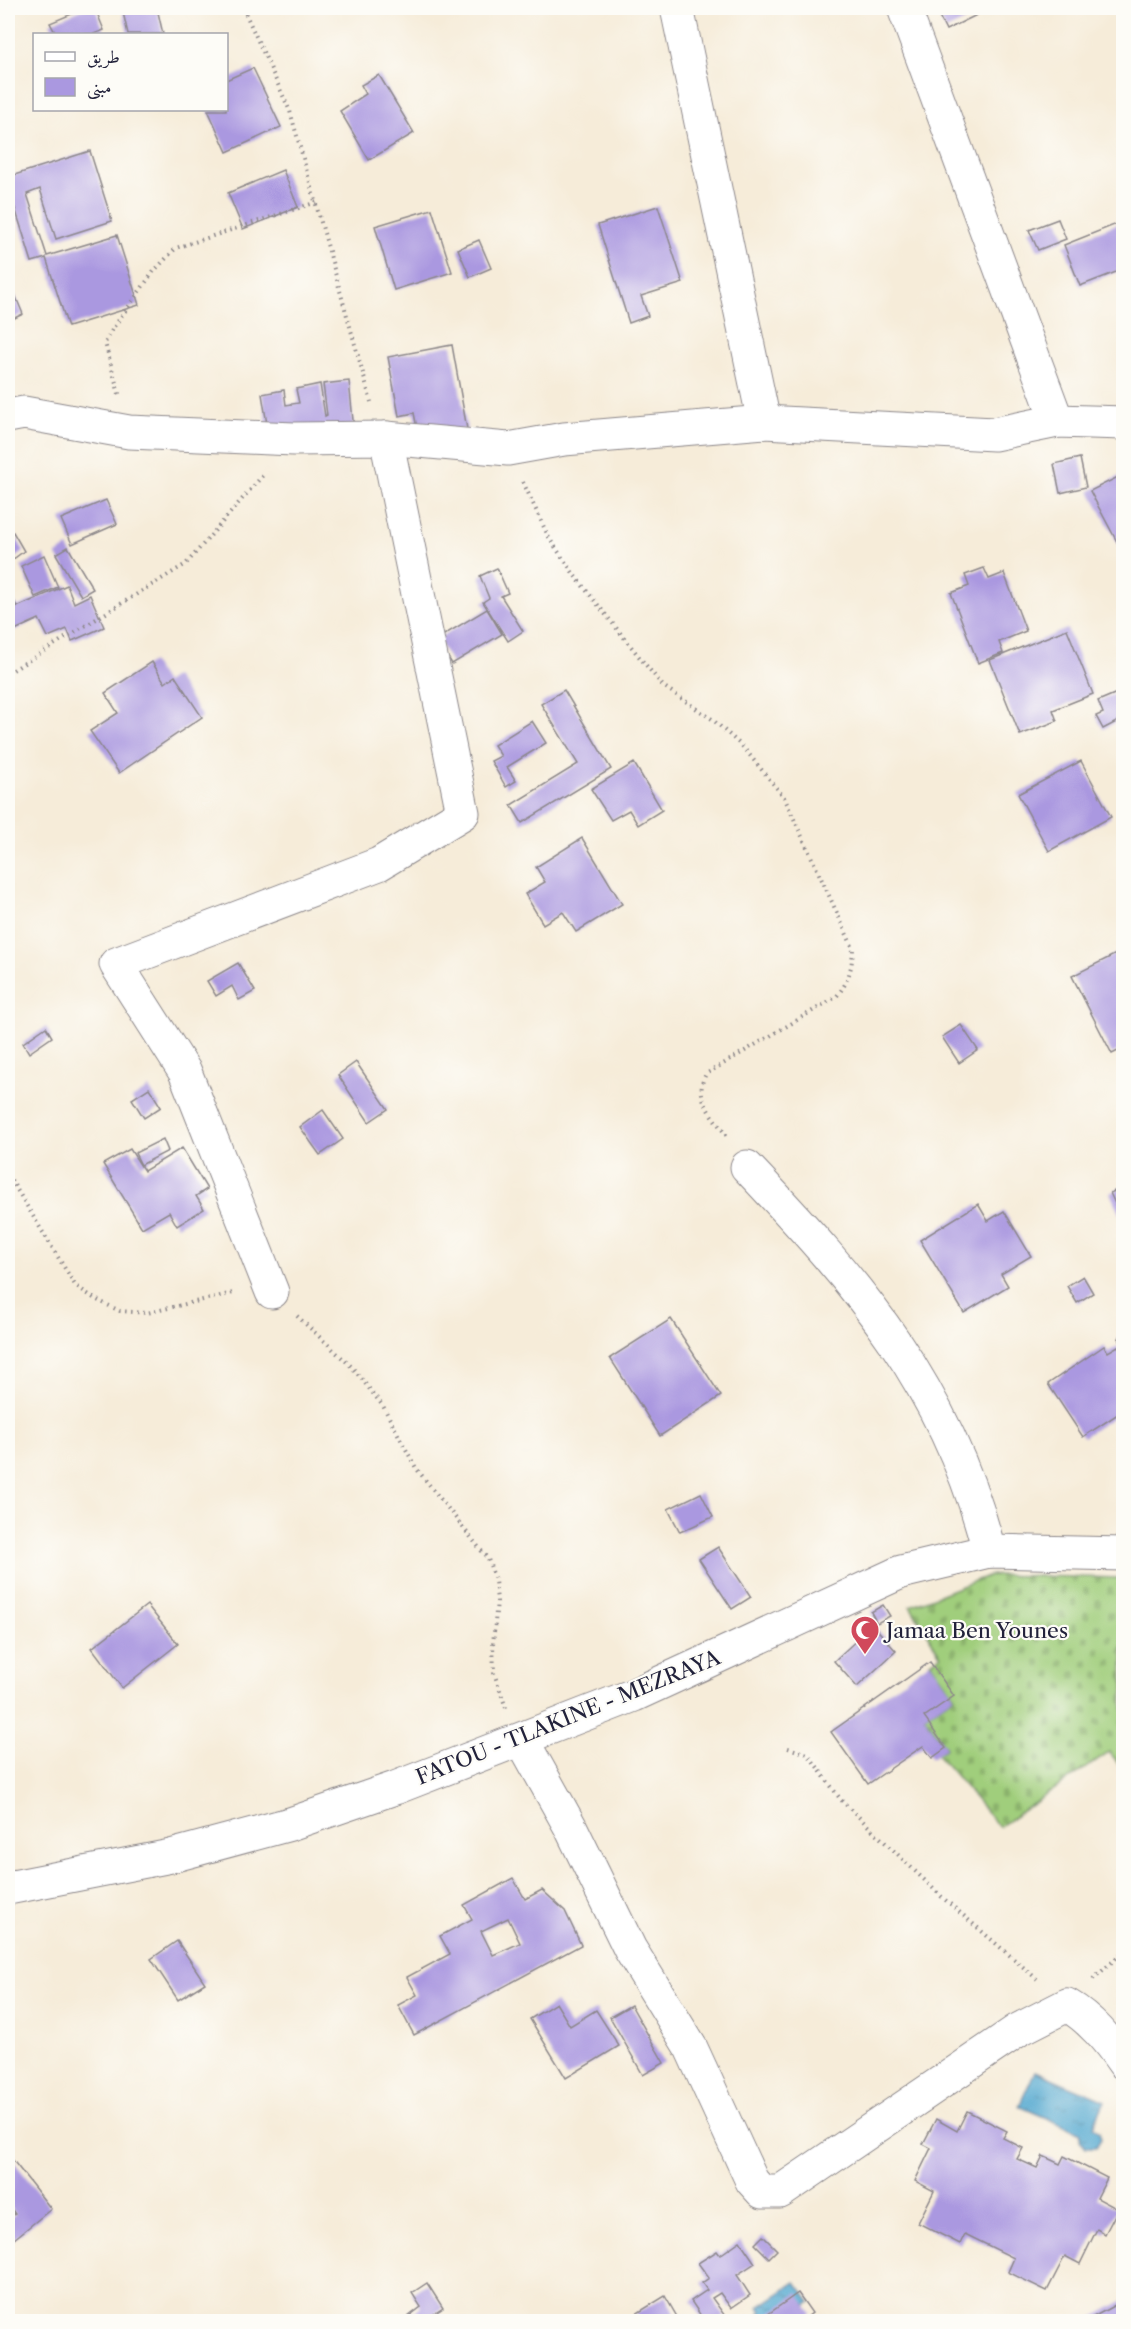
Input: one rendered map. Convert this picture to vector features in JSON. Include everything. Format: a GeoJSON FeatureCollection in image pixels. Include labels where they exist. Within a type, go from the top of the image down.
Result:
{"type":"FeatureCollection","features":[{"type":"Feature","properties":{"kind":"street"},"geometry":{"type":"LineString","coordinates":[[677,8],[764,422]]}},
{"type":"Feature","properties":{"kind":"street"},"geometry":{"type":"LineString","coordinates":[[904,8],[1057,421]]}},
{"type":"Feature","properties":{"kind":"street"},"geometry":{"type":"LineString","coordinates":[[8,416],[24,413],[129,432],[294,439],[386,438],[508,449],[564,439],[764,422],[994,434],[1057,421],[1124,423]]}},
{"type":"Feature","properties":{"kind":"street"},"geometry":{"type":"LineString","coordinates":[[272,1292],[185,1072],[116,964],[380,864],[463,813],[386,438]]}},
{"type":"Feature","properties":{"kind":"street"},"geometry":{"type":"LineString","coordinates":[[747,1167],[814,1238],[868,1303],[915,1371],[957,1454],[989,1551]]}},
{"type":"Feature","properties":{"kind":"street","name":"FATOU - TLAKINE - MEZRAYA"},"geometry":{"type":"LineString","coordinates":[[8,1888],[171,1856],[290,1824],[522,1740],[684,1673],[901,1572],[989,1551],[1124,1554]]}},
{"type":"Feature","properties":{"kind":"street"},"geometry":{"type":"LineString","coordinates":[[522,1740],[571,1828],[630,1949],[692,2048],[747,2171],[762,2192],[780,2192],[1018,2030],[1067,2005],[1082,2014],[1110,2043],[1124,2063]]}},
{"type":"Feature","properties":{"kind":"path"},"geometry":{"type":"LineString","coordinates":[[243,8],[290,111],[317,202],[364,384],[386,438]]}},
{"type":"Feature","properties":{"kind":"path"},"geometry":{"type":"LineString","coordinates":[[129,432],[105,343],[113,328],[154,272],[176,248],[317,202]]}},
{"type":"Feature","properties":{"kind":"path"},"geometry":{"type":"LineString","coordinates":[[8,672],[186,564],[294,439]]}},
{"type":"Feature","properties":{"kind":"path"},"geometry":{"type":"LineString","coordinates":[[508,449],[549,538],[575,576],[663,686],[712,719],[743,747],[784,797],[854,948],[849,977],[836,997],[706,1074],[700,1084],[700,1095],[747,1167]]}},
{"type":"Feature","properties":{"kind":"path"},"geometry":{"type":"LineString","coordinates":[[8,1175],[75,1285],[120,1311],[147,1313],[244,1291],[272,1292],[352,1367],[383,1406],[416,1468],[488,1559],[495,1580],[497,1601],[493,1644],[494,1673],[500,1697],[522,1740]]}},
{"type":"Feature","properties":{"kind":"path"},"geometry":{"type":"LineString","coordinates":[[788,1748],[808,1754],[850,1808],[942,1897],[1067,2005]]}},
{"type":"Feature","properties":{"kind":"green space"},"geometry":{"type":"Polygon","coordinates":[[[990,1575],[1123,1578],[1123,1768],[1109,1752],[999,1827],[937,1754],[946,1748],[924,1717],[954,1696],[930,1662],[941,1656],[910,1606],[990,1575]]]}},
{"type":"Feature","properties":{"kind":"water"},"geometry":{"type":"Polygon","coordinates":[[[1035,2071],[1105,2101],[1093,2127],[1099,2132],[1101,2139],[1096,2147],[1086,2147],[1080,2140],[1081,2133],[1019,2106],[1035,2071]]]}},
{"type":"Feature","properties":{"kind":"water"},"geometry":{"type":"Polygon","coordinates":[[[796,2282],[811,2302],[785,2321],[756,2321],[762,2311],[759,2307],[796,2282]]]}},
{"type":"Feature","properties":{"kind":"building"},"geometry":{"type":"Polygon","coordinates":[[[86,8],[95,8],[104,30],[96,33],[55,33],[50,23],[86,8]]]}},
{"type":"Feature","properties":{"kind":"building"},"geometry":{"type":"Polygon","coordinates":[[[122,8],[157,8],[163,33],[128,33],[122,8]]]}},
{"type":"Feature","properties":{"kind":"building"},"geometry":{"type":"Polygon","coordinates":[[[947,8],[991,8],[946,30],[937,12],[947,8]]]}},
{"type":"Feature","properties":{"kind":"building"},"geometry":{"type":"Polygon","coordinates":[[[253,68],[281,127],[227,152],[208,111],[228,111],[228,79],[253,68]]]}},
{"type":"Feature","properties":{"kind":"building"},"geometry":{"type":"Polygon","coordinates":[[[379,75],[414,133],[369,160],[340,111],[366,94],[361,85],[379,75]]]}},
{"type":"Feature","properties":{"kind":"building"},"geometry":{"type":"Polygon","coordinates":[[[90,151],[112,221],[56,239],[40,189],[27,194],[47,256],[117,235],[139,305],[68,327],[46,258],[32,262],[8,186],[8,177],[90,151]]]}},
{"type":"Feature","properties":{"kind":"building"},"geometry":{"type":"Polygon","coordinates":[[[283,170],[298,207],[243,229],[228,193],[283,170]]]}},
{"type":"Feature","properties":{"kind":"building"},"geometry":{"type":"Polygon","coordinates":[[[658,206],[683,283],[641,296],[648,316],[629,323],[598,225],[658,206]]]}},
{"type":"Feature","properties":{"kind":"building"},"geometry":{"type":"Polygon","coordinates":[[[432,209],[452,272],[394,290],[375,226],[432,209]]]}},
{"type":"Feature","properties":{"kind":"building"},"geometry":{"type":"Polygon","coordinates":[[[1058,219],[1066,239],[1038,250],[1029,230],[1058,219]]]}},
{"type":"Feature","properties":{"kind":"building"},"geometry":{"type":"Polygon","coordinates":[[[1124,221],[1124,269],[1080,286],[1064,245],[1124,221]]]}},
{"type":"Feature","properties":{"kind":"building"},"geometry":{"type":"Polygon","coordinates":[[[479,240],[491,268],[470,277],[458,249],[479,240]]]}},
{"type":"Feature","properties":{"kind":"building"},"geometry":{"type":"Polygon","coordinates":[[[8,278],[23,314],[8,321],[8,278]]]}},
{"type":"Feature","properties":{"kind":"building"},"geometry":{"type":"Polygon","coordinates":[[[452,345],[467,429],[419,438],[414,413],[399,416],[388,357],[452,345]]]}},
{"type":"Feature","properties":{"kind":"building"},"geometry":{"type":"Polygon","coordinates":[[[349,381],[355,440],[272,454],[262,394],[284,390],[286,405],[299,403],[296,389],[320,384],[325,416],[327,415],[323,384],[349,381]]]}},
{"type":"Feature","properties":{"kind":"building"},"geometry":{"type":"Polygon","coordinates":[[[1080,458],[1086,487],[1060,493],[1054,464],[1080,458]]]}},
{"type":"Feature","properties":{"kind":"building"},"geometry":{"type":"Polygon","coordinates":[[[1124,474],[1124,555],[1090,491],[1124,474]]]}},
{"type":"Feature","properties":{"kind":"building"},"geometry":{"type":"Polygon","coordinates":[[[106,500],[117,524],[72,544],[61,519],[106,500]]]}},
{"type":"Feature","properties":{"kind":"building"},"geometry":{"type":"Polygon","coordinates":[[[13,532],[24,551],[8,563],[8,535],[13,532]]]}},
{"type":"Feature","properties":{"kind":"building"},"geometry":{"type":"Polygon","coordinates":[[[68,547],[93,589],[81,596],[56,554],[68,547]]]}},
{"type":"Feature","properties":{"kind":"building"},"geometry":{"type":"Polygon","coordinates":[[[44,555],[58,587],[35,597],[21,566],[44,555]]]}},
{"type":"Feature","properties":{"kind":"building"},"geometry":{"type":"Polygon","coordinates":[[[497,568],[508,593],[501,596],[523,631],[508,641],[483,602],[489,598],[480,576],[497,568]]]}},
{"type":"Feature","properties":{"kind":"building"},"geometry":{"type":"Polygon","coordinates":[[[984,568],[989,579],[1004,573],[1026,631],[999,642],[1003,653],[978,663],[951,593],[969,586],[965,575],[984,568]]]}},
{"type":"Feature","properties":{"kind":"building"},"geometry":{"type":"Polygon","coordinates":[[[67,585],[74,603],[90,595],[104,627],[72,641],[67,629],[48,637],[39,619],[8,633],[8,588],[17,607],[67,585]]]}},
{"type":"Feature","properties":{"kind":"building"},"geometry":{"type":"Polygon","coordinates":[[[487,609],[502,634],[452,664],[437,639],[487,609]]]}},
{"type":"Feature","properties":{"kind":"building"},"geometry":{"type":"Polygon","coordinates":[[[1067,629],[1093,694],[1053,710],[1057,721],[1020,735],[990,660],[1067,629]]]}},
{"type":"Feature","properties":{"kind":"building"},"geometry":{"type":"Polygon","coordinates":[[[152,662],[165,683],[175,676],[202,717],[119,773],[90,731],[118,713],[105,693],[152,662]]]}},
{"type":"Feature","properties":{"kind":"building"},"geometry":{"type":"Polygon","coordinates":[[[564,690],[611,769],[522,823],[511,805],[578,764],[541,704],[564,690]]]}},
{"type":"Feature","properties":{"kind":"building"},"geometry":{"type":"Polygon","coordinates":[[[1124,690],[1124,718],[1103,729],[1096,716],[1103,713],[1098,701],[1124,690]]]}},
{"type":"Feature","properties":{"kind":"building"},"geometry":{"type":"Polygon","coordinates":[[[532,721],[546,743],[507,767],[516,781],[506,787],[491,761],[501,756],[494,745],[532,721]]]}},
{"type":"Feature","properties":{"kind":"building"},"geometry":{"type":"Polygon","coordinates":[[[1081,761],[1111,817],[1049,851],[1018,794],[1081,761]]]}},
{"type":"Feature","properties":{"kind":"building"},"geometry":{"type":"Polygon","coordinates":[[[634,763],[662,810],[638,825],[629,810],[611,820],[591,789],[634,763]]]}},
{"type":"Feature","properties":{"kind":"building"},"geometry":{"type":"Polygon","coordinates":[[[582,838],[622,904],[576,932],[563,912],[543,924],[525,894],[545,882],[536,867],[582,838]]]}},
{"type":"Feature","properties":{"kind":"building"},"geometry":{"type":"Polygon","coordinates":[[[1124,950],[1124,1048],[1112,1054],[1072,976],[1124,950]]]}},
{"type":"Feature","properties":{"kind":"building"},"geometry":{"type":"Polygon","coordinates":[[[238,963],[255,991],[239,1000],[232,986],[216,996],[207,981],[238,963]]]}},
{"type":"Feature","properties":{"kind":"building"},"geometry":{"type":"Polygon","coordinates":[[[961,1025],[978,1050],[959,1063],[942,1037],[961,1025]]]}},
{"type":"Feature","properties":{"kind":"building"},"geometry":{"type":"Polygon","coordinates":[[[46,1027],[52,1037],[29,1053],[23,1043],[46,1027]]]}},
{"type":"Feature","properties":{"kind":"building"},"geometry":{"type":"Polygon","coordinates":[[[356,1062],[388,1109],[369,1122],[338,1075],[356,1062]]]}},
{"type":"Feature","properties":{"kind":"building"},"geometry":{"type":"Polygon","coordinates":[[[149,1088],[161,1107],[144,1118],[132,1099],[149,1088]]]}},
{"type":"Feature","properties":{"kind":"building"},"geometry":{"type":"Polygon","coordinates":[[[323,1110],[343,1139],[320,1155],[300,1127],[323,1110]]]}},
{"type":"Feature","properties":{"kind":"building"},"geometry":{"type":"Polygon","coordinates":[[[163,1139],[168,1151],[141,1165],[135,1153],[163,1139]]]}},
{"type":"Feature","properties":{"kind":"building"},"geometry":{"type":"Polygon","coordinates":[[[182,1148],[207,1189],[196,1196],[204,1209],[177,1226],[169,1212],[142,1228],[103,1164],[130,1149],[144,1171],[182,1148]]]}},
{"type":"Feature","properties":{"kind":"building"},"geometry":{"type":"Polygon","coordinates":[[[1124,1187],[1124,1212],[1120,1214],[1110,1193],[1124,1187]]]}},
{"type":"Feature","properties":{"kind":"building"},"geometry":{"type":"Polygon","coordinates":[[[978,1204],[988,1221],[1004,1211],[1031,1256],[1001,1274],[1008,1286],[964,1313],[920,1240],[978,1204]]]}},
{"type":"Feature","properties":{"kind":"building"},"geometry":{"type":"Polygon","coordinates":[[[1083,1276],[1093,1293],[1077,1303],[1067,1286],[1083,1276]]]}},
{"type":"Feature","properties":{"kind":"building"},"geometry":{"type":"Polygon","coordinates":[[[671,1319],[721,1396],[660,1436],[610,1358],[671,1319]]]}},
{"type":"Feature","properties":{"kind":"building"},"geometry":{"type":"Polygon","coordinates":[[[1124,1333],[1124,1346],[1118,1338],[1124,1333]]]}},
{"type":"Feature","properties":{"kind":"building"},"geometry":{"type":"Polygon","coordinates":[[[1104,1346],[1108,1352],[1118,1346],[1124,1354],[1124,1410],[1083,1437],[1048,1384],[1104,1346]]]}},
{"type":"Feature","properties":{"kind":"building"},"geometry":{"type":"Polygon","coordinates":[[[701,1493],[713,1517],[680,1532],[668,1509],[701,1493]]]}},
{"type":"Feature","properties":{"kind":"building"},"geometry":{"type":"Polygon","coordinates":[[[718,1547],[751,1597],[732,1609],[699,1559],[718,1547]]]}},
{"type":"Feature","properties":{"kind":"building"},"geometry":{"type":"Polygon","coordinates":[[[147,1605],[178,1644],[122,1688],[92,1648],[147,1605]]]}},
{"type":"Feature","properties":{"kind":"building"},"geometry":{"type":"Polygon","coordinates":[[[883,1605],[890,1616],[877,1623],[871,1612],[883,1605]]]}},
{"type":"Feature","properties":{"kind":"building","name":"Jamaa Ben Younes"},"geometry":{"type":"Polygon","coordinates":[[[873,1625],[896,1651],[857,1687],[834,1661],[873,1625]]]}},
{"type":"Feature","properties":{"kind":"building"},"geometry":{"type":"Polygon","coordinates":[[[930,1662],[954,1696],[924,1717],[946,1748],[932,1758],[923,1746],[868,1784],[831,1732],[930,1662]]]}},
{"type":"Feature","properties":{"kind":"building"},"geometry":{"type":"Polygon","coordinates":[[[513,1878],[525,1899],[542,1890],[565,1911],[581,1945],[414,2035],[398,2005],[417,1995],[407,1977],[450,1954],[440,1936],[472,1919],[464,1905],[513,1878]],[[508,1918],[481,1931],[493,1955],[520,1943],[508,1918]]]}},
{"type":"Feature","properties":{"kind":"building"},"geometry":{"type":"Polygon","coordinates":[[[177,1941],[205,1983],[178,2000],[151,1959],[177,1941]]]}},
{"type":"Feature","properties":{"kind":"building"},"geometry":{"type":"Polygon","coordinates":[[[556,2003],[570,2026],[596,2010],[619,2046],[566,2078],[530,2019],[556,2003]]]}},
{"type":"Feature","properties":{"kind":"building"},"geometry":{"type":"Polygon","coordinates":[[[631,2005],[664,2063],[643,2075],[610,2017],[631,2005]]]}},
{"type":"Feature","properties":{"kind":"building"},"geometry":{"type":"Polygon","coordinates":[[[967,2111],[1007,2131],[1003,2138],[1023,2148],[1017,2159],[1037,2168],[1043,2156],[1060,2164],[1064,2156],[1107,2178],[1097,2198],[1118,2209],[1105,2234],[1097,2229],[1080,2264],[1065,2256],[1047,2291],[1008,2272],[1014,2258],[965,2234],[960,2244],[918,2223],[934,2191],[915,2181],[931,2148],[923,2144],[936,2119],[957,2131],[967,2111]]]}},
{"type":"Feature","properties":{"kind":"building"},"geometry":{"type":"Polygon","coordinates":[[[8,2154],[51,2209],[8,2244],[8,2219],[15,2214],[8,2204],[8,2154]]]}},
{"type":"Feature","properties":{"kind":"building"},"geometry":{"type":"Polygon","coordinates":[[[763,2236],[777,2250],[769,2258],[755,2244],[763,2236]]]}},
{"type":"Feature","properties":{"kind":"building"},"geometry":{"type":"Polygon","coordinates":[[[740,2241],[755,2263],[737,2275],[750,2295],[731,2308],[720,2293],[712,2298],[725,2316],[717,2322],[705,2322],[691,2301],[707,2290],[702,2283],[709,2278],[698,2263],[717,2251],[720,2255],[740,2241]]]}},
{"type":"Feature","properties":{"kind":"building"},"geometry":{"type":"Polygon","coordinates":[[[427,2283],[443,2308],[428,2318],[430,2322],[405,2322],[404,2320],[421,2307],[412,2293],[427,2283]]]}},
{"type":"Feature","properties":{"kind":"building"},"geometry":{"type":"Polygon","coordinates":[[[798,2293],[812,2313],[801,2322],[767,2322],[764,2317],[798,2293]]]}},
{"type":"Feature","properties":{"kind":"building"},"geometry":{"type":"Polygon","coordinates":[[[665,2296],[680,2322],[623,2322],[665,2296]]]}},
{"type":"Feature","properties":{"kind":"building"},"geometry":{"type":"Polygon","coordinates":[[[1124,2300],[1124,2322],[1084,2322],[1117,2304],[1124,2300]]]}},
{"type":"Feature","properties":{"kind":"place","name":"Jamaa Ben Younes"},"geometry":{"type":"Point","coordinates":[865,1656]}}]}
